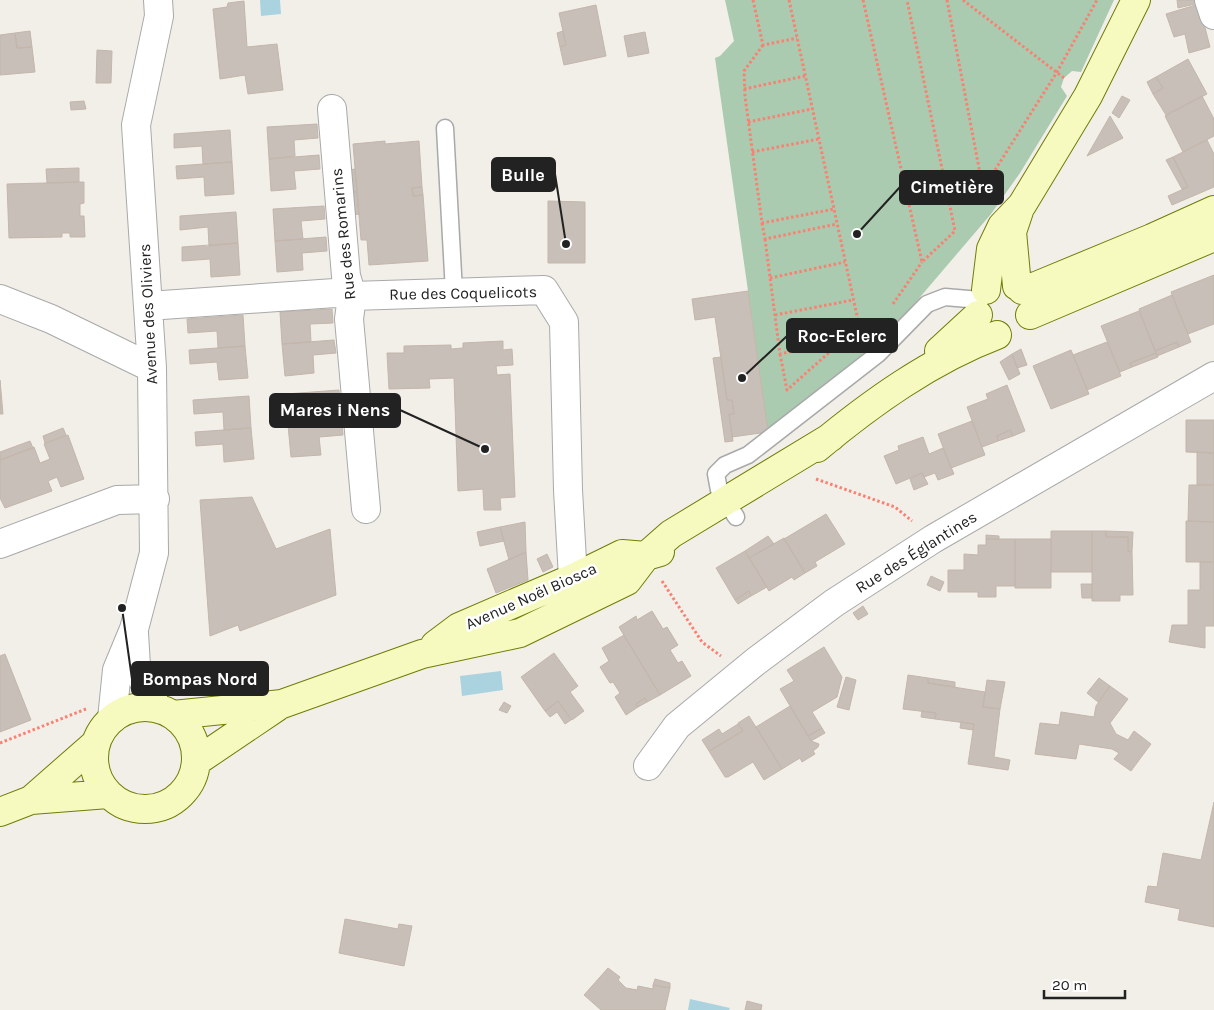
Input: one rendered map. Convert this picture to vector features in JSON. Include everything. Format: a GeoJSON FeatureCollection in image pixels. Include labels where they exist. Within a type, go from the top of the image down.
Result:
{"type":"FeatureCollection","features":[{"type":"Feature","properties":{"kind":"main road"},"geometry":{"type":"LineString","coordinates":[[1022,205],[1002,226],[990,249],[981,301],[985,327],[997,335],[1011,334],[1023,328],[1030,315],[1029,301],[1019,288],[1012,232],[1022,205],[1088,96],[1136,0]]}},
{"type":"Feature","properties":{"kind":"main road"},"geometry":{"type":"LineString","coordinates":[[981,301],[996,284],[1006,283],[1019,288],[1036,286],[1134,246],[1214,210]]}},
{"type":"Feature","properties":{"kind":"main road"},"geometry":{"type":"LineString","coordinates":[[1030,315],[1214,237]]}},
{"type":"Feature","properties":{"kind":"main road","name":"Avenue Noël Biosca"},"geometry":{"type":"LineString","coordinates":[[914,376],[981,301]]}},
{"type":"Feature","properties":{"kind":"main road","name":"Avenue Noël Biosca"},"geometry":{"type":"LineString","coordinates":[[422,654],[459,627],[573,578],[622,554],[646,556],[688,543],[731,509],[914,376],[970,346],[997,335]]}},
{"type":"Feature","properties":{"kind":"main road","name":"Avenue Noël Biosca"},"geometry":{"type":"LineString","coordinates":[[731,509],[791,471],[831,436]]}},
{"type":"Feature","properties":{"kind":"main road","name":"Avenue Noël Biosca"},"geometry":{"type":"LineString","coordinates":[[282,704],[422,654],[520,632],[627,581],[646,556]]}},
{"type":"Feature","properties":{"kind":"main road"},"geometry":{"type":"LineString","coordinates":[[165,711],[187,727],[195,743],[197,760],[194,777],[185,792],[172,803],[156,809],[138,810],[122,804],[108,794],[96,773],[94,762],[101,714],[141,707],[165,711],[282,704]]}},
{"type":"Feature","properties":{"kind":"main road"},"geometry":{"type":"LineString","coordinates":[[197,760],[282,704]]}},
{"type":"Feature","properties":{"kind":"main road"},"geometry":{"type":"LineString","coordinates":[[30,800],[96,742]]}},
{"type":"Feature","properties":{"kind":"main road"},"geometry":{"type":"LineString","coordinates":[[0,812],[30,800],[108,794]]}},
{"type":"Feature","properties":{"kind":"street","name":"Avenue des Oliviers"},"geometry":{"type":"LineString","coordinates":[[101,714],[134,629],[154,552],[155,499],[152,368],[136,125],[159,16],[158,0]]}},
{"type":"Feature","properties":{"kind":"street"},"geometry":{"type":"LineString","coordinates":[[1209,0],[1214,15]]}},
{"type":"Feature","properties":{"kind":"street","name":"Rue des Romarins"},"geometry":{"type":"LineString","coordinates":[[332,109],[346,276],[352,296],[350,319],[366,509]]}},
{"type":"Feature","properties":{"kind":"street","name":"Rue des Coquelicots"},"geometry":{"type":"LineString","coordinates":[[148,306],[335,293],[352,296],[544,290],[564,322],[568,490],[573,578]]}},
{"type":"Feature","properties":{"kind":"street"},"geometry":{"type":"LineString","coordinates":[[0,299],[51,319],[152,368]]}},
{"type":"Feature","properties":{"kind":"street","name":"Rue des Églantines"},"geometry":{"type":"LineString","coordinates":[[648,766],[677,726],[834,603],[933,540],[1214,376]]}},
{"type":"Feature","properties":{"kind":"street"},"geometry":{"type":"LineString","coordinates":[[0,544],[117,500],[155,499]]}},
{"type":"Feature","properties":{"kind":"street","name":"Avenue des Oliviers"},"geometry":{"type":"LineString","coordinates":[[134,629],[136,666],[165,711]]}},
{"type":"Feature","properties":{"kind":"lane"},"geometry":{"type":"LineString","coordinates":[[445,128],[454,292]]}},
{"type":"Feature","properties":{"kind":"lane"},"geometry":{"type":"LineString","coordinates":[[731,509],[719,490],[716,474],[725,464],[748,455],[878,354],[927,304],[945,297],[981,301]]}},
{"type":"Feature","properties":{"kind":"path"},"geometry":{"type":"LineString","coordinates":[[753,0],[763,45]]}},
{"type":"Feature","properties":{"kind":"path"},"geometry":{"type":"LineString","coordinates":[[789,0],[863,347]]}},
{"type":"Feature","properties":{"kind":"path"},"geometry":{"type":"LineString","coordinates":[[863,0],[922,262]]}},
{"type":"Feature","properties":{"kind":"path"},"geometry":{"type":"LineString","coordinates":[[893,304],[922,262],[954,231],[907,0]]}},
{"type":"Feature","properties":{"kind":"path"},"geometry":{"type":"LineString","coordinates":[[947,0],[983,189],[1057,72],[1097,0]]}},
{"type":"Feature","properties":{"kind":"path"},"geometry":{"type":"LineString","coordinates":[[963,0],[1064,78]]}},
{"type":"Feature","properties":{"kind":"path"},"geometry":{"type":"LineString","coordinates":[[797,38],[763,45],[744,71],[744,89],[752,152],[780,354],[787,390],[842,341]]}},
{"type":"Feature","properties":{"kind":"path"},"geometry":{"type":"LineString","coordinates":[[744,89],[805,76]]}},
{"type":"Feature","properties":{"kind":"path"},"geometry":{"type":"LineString","coordinates":[[748,122],[812,109]]}},
{"type":"Feature","properties":{"kind":"path"},"geometry":{"type":"LineString","coordinates":[[752,152],[819,139]]}},
{"type":"Feature","properties":{"kind":"path"},"geometry":{"type":"LineString","coordinates":[[762,223],[834,209]]}},
{"type":"Feature","properties":{"kind":"path"},"geometry":{"type":"LineString","coordinates":[[765,238],[837,224]]}},
{"type":"Feature","properties":{"kind":"path"},"geometry":{"type":"LineString","coordinates":[[770,278],[845,262]]}},
{"type":"Feature","properties":{"kind":"path"},"geometry":{"type":"LineString","coordinates":[[775,316],[854,300]]}},
{"type":"Feature","properties":{"kind":"path"},"geometry":{"type":"LineString","coordinates":[[780,354],[861,336]]}},
{"type":"Feature","properties":{"kind":"path"},"geometry":{"type":"LineString","coordinates":[[791,471],[895,507],[933,540]]}},
{"type":"Feature","properties":{"kind":"path"},"geometry":{"type":"LineString","coordinates":[[646,556],[702,642],[744,672]]}},
{"type":"Feature","properties":{"kind":"path"},"geometry":{"type":"LineString","coordinates":[[0,743],[101,714]]}},
{"type":"Feature","properties":{"kind":"green space"},"geometry":{"type":"Polygon","coordinates":[[[725,0],[1114,0],[1081,72],[1072,71],[1064,78],[1061,87],[1067,96],[1020,173],[991,214],[880,344],[863,347],[864,357],[768,432],[715,58],[720,56],[734,41],[725,0]]]}},
{"type":"Feature","properties":{"kind":"water"},"geometry":{"type":"Polygon","coordinates":[[[260,0],[280,0],[281,14],[261,16],[260,0]]]}},
{"type":"Feature","properties":{"kind":"water"},"geometry":{"type":"Polygon","coordinates":[[[501,671],[503,690],[462,696],[460,676],[501,671]]]}},
{"type":"Feature","properties":{"kind":"water"},"geometry":{"type":"Polygon","coordinates":[[[690,999],[730,1008],[729,1010],[688,1010],[690,999]]]}},
{"type":"Feature","properties":{"kind":"building"},"geometry":{"type":"Polygon","coordinates":[[[1177,0],[1199,0],[1199,3],[1178,8],[1177,0]]]}},
{"type":"Feature","properties":{"kind":"building"},"geometry":{"type":"Polygon","coordinates":[[[244,1],[247,47],[277,44],[283,90],[248,94],[245,75],[220,79],[213,9],[227,7],[228,3],[244,1]]]}},
{"type":"Feature","properties":{"kind":"building"},"geometry":{"type":"Polygon","coordinates":[[[1199,4],[1210,47],[1189,53],[1185,34],[1174,37],[1166,14],[1199,4]]]}},
{"type":"Feature","properties":{"kind":"building"},"geometry":{"type":"Polygon","coordinates":[[[596,5],[606,56],[564,65],[560,47],[566,45],[559,13],[596,5]]]}},
{"type":"Feature","properties":{"kind":"building"},"geometry":{"type":"Polygon","coordinates":[[[30,31],[32,47],[17,48],[15,33],[30,31]]]}},
{"type":"Feature","properties":{"kind":"building"},"geometry":{"type":"Polygon","coordinates":[[[563,31],[566,45],[560,47],[557,33],[563,31]]]}},
{"type":"Feature","properties":{"kind":"building"},"geometry":{"type":"Polygon","coordinates":[[[645,32],[649,53],[628,57],[624,36],[645,32]]]}},
{"type":"Feature","properties":{"kind":"building"},"geometry":{"type":"Polygon","coordinates":[[[15,33],[17,48],[32,47],[35,72],[0,75],[0,35],[15,33]]]}},
{"type":"Feature","properties":{"kind":"building"},"geometry":{"type":"Polygon","coordinates":[[[97,50],[112,51],[111,83],[96,83],[97,50]]]}},
{"type":"Feature","properties":{"kind":"building"},"geometry":{"type":"Polygon","coordinates":[[[1188,59],[1207,94],[1166,115],[1153,94],[1163,88],[1156,77],[1188,59]]]}},
{"type":"Feature","properties":{"kind":"building"},"geometry":{"type":"Polygon","coordinates":[[[1156,77],[1163,88],[1153,94],[1147,82],[1156,77]]]}},
{"type":"Feature","properties":{"kind":"building"},"geometry":{"type":"Polygon","coordinates":[[[1122,96],[1130,100],[1119,118],[1112,113],[1122,96]]]}},
{"type":"Feature","properties":{"kind":"building"},"geometry":{"type":"Polygon","coordinates":[[[1202,96],[1214,119],[1214,136],[1183,152],[1165,116],[1202,96]]]}},
{"type":"Feature","properties":{"kind":"building"},"geometry":{"type":"Polygon","coordinates":[[[84,101],[86,109],[71,110],[70,102],[84,101]]]}},
{"type":"Feature","properties":{"kind":"building"},"geometry":{"type":"Polygon","coordinates":[[[1110,116],[1123,138],[1087,156],[1110,116]]]}},
{"type":"Feature","properties":{"kind":"building"},"geometry":{"type":"Polygon","coordinates":[[[317,124],[318,138],[294,140],[295,156],[269,159],[267,127],[317,124]]]}},
{"type":"Feature","properties":{"kind":"building"},"geometry":{"type":"Polygon","coordinates":[[[230,130],[232,162],[203,164],[202,146],[174,148],[174,134],[230,130]]]}},
{"type":"Feature","properties":{"kind":"building"},"geometry":{"type":"Polygon","coordinates":[[[1207,140],[1214,154],[1214,187],[1172,205],[1168,196],[1188,187],[1173,157],[1207,140]]]}},
{"type":"Feature","properties":{"kind":"building"},"geometry":{"type":"Polygon","coordinates":[[[385,141],[385,144],[419,141],[422,187],[412,188],[413,196],[423,195],[428,261],[369,265],[367,240],[361,240],[353,144],[385,141]]]}},
{"type":"Feature","properties":{"kind":"building"},"geometry":{"type":"Polygon","coordinates":[[[319,155],[320,169],[294,171],[296,189],[271,191],[269,159],[319,155]]]}},
{"type":"Feature","properties":{"kind":"building"},"geometry":{"type":"Polygon","coordinates":[[[1173,157],[1188,187],[1182,189],[1166,160],[1173,157]]]}},
{"type":"Feature","properties":{"kind":"building"},"geometry":{"type":"Polygon","coordinates":[[[232,162],[234,194],[205,196],[204,177],[177,179],[176,166],[232,162]]]}},
{"type":"Feature","properties":{"kind":"building"},"geometry":{"type":"Polygon","coordinates":[[[79,168],[79,182],[47,183],[46,169],[79,168]]]}},
{"type":"Feature","properties":{"kind":"building"},"geometry":{"type":"Polygon","coordinates":[[[355,169],[357,192],[349,192],[348,170],[355,169]]]}},
{"type":"Feature","properties":{"kind":"building"},"geometry":{"type":"Polygon","coordinates":[[[84,182],[84,203],[80,204],[80,216],[84,216],[85,237],[70,237],[70,233],[62,233],[62,237],[9,238],[7,184],[84,182]]]}},
{"type":"Feature","properties":{"kind":"building"},"geometry":{"type":"Polygon","coordinates":[[[422,187],[423,195],[413,196],[412,188],[422,187]]]}},
{"type":"Feature","properties":{"kind":"building"},"geometry":{"type":"Polygon","coordinates":[[[349,192],[357,192],[359,214],[352,215],[349,192]]]}},
{"type":"Feature","properties":{"kind":"building"},"geometry":{"type":"Polygon","coordinates":[[[548,201],[585,202],[585,263],[548,263],[548,201]]]}},
{"type":"Feature","properties":{"kind":"building"},"geometry":{"type":"Polygon","coordinates":[[[324,206],[325,219],[301,221],[303,239],[275,241],[273,209],[324,206]]]}},
{"type":"Feature","properties":{"kind":"building"},"geometry":{"type":"Polygon","coordinates":[[[236,212],[238,243],[209,246],[208,227],[180,230],[180,216],[236,212]]]}},
{"type":"Feature","properties":{"kind":"building"},"geometry":{"type":"Polygon","coordinates":[[[326,237],[327,251],[302,253],[303,270],[277,272],[275,241],[326,237]]]}},
{"type":"Feature","properties":{"kind":"building"},"geometry":{"type":"Polygon","coordinates":[[[238,243],[240,275],[211,277],[210,259],[182,261],[182,247],[238,243]]]}},
{"type":"Feature","properties":{"kind":"building"},"geometry":{"type":"Polygon","coordinates":[[[1214,275],[1214,324],[1188,334],[1171,292],[1214,275]]]}},
{"type":"Feature","properties":{"kind":"building"},"geometry":{"type":"Polygon","coordinates":[[[748,291],[768,432],[732,437],[729,414],[734,414],[732,400],[727,400],[715,317],[695,320],[692,299],[748,291]]]}},
{"type":"Feature","properties":{"kind":"building"},"geometry":{"type":"Polygon","coordinates":[[[1172,295],[1191,342],[1179,347],[1177,342],[1155,351],[1139,309],[1172,295]]]}},
{"type":"Feature","properties":{"kind":"building"},"geometry":{"type":"Polygon","coordinates":[[[332,309],[333,323],[310,324],[311,342],[282,344],[280,312],[332,309]]]}},
{"type":"Feature","properties":{"kind":"building"},"geometry":{"type":"Polygon","coordinates":[[[1139,311],[1156,353],[1130,363],[1132,367],[1120,372],[1101,326],[1139,311]]]}},
{"type":"Feature","properties":{"kind":"building"},"geometry":{"type":"Polygon","coordinates":[[[243,315],[245,346],[218,348],[217,331],[188,333],[187,319],[243,315]]]}},
{"type":"Feature","properties":{"kind":"building"},"geometry":{"type":"Polygon","coordinates":[[[334,340],[336,353],[313,355],[314,373],[285,376],[282,344],[334,340]]]}},
{"type":"Feature","properties":{"kind":"building"},"geometry":{"type":"Polygon","coordinates":[[[503,341],[503,350],[512,349],[513,365],[496,366],[497,375],[510,374],[515,497],[500,498],[501,510],[484,510],[483,489],[458,491],[454,378],[429,379],[430,388],[389,389],[387,353],[404,353],[404,346],[451,345],[451,349],[463,348],[463,343],[503,341]]]}},
{"type":"Feature","properties":{"kind":"building"},"geometry":{"type":"Polygon","coordinates":[[[1107,342],[1121,376],[1087,390],[1073,355],[1107,342]]]}},
{"type":"Feature","properties":{"kind":"building"},"geometry":{"type":"Polygon","coordinates":[[[1177,342],[1179,347],[1157,356],[1155,351],[1177,342]]]}},
{"type":"Feature","properties":{"kind":"building"},"geometry":{"type":"Polygon","coordinates":[[[245,346],[248,378],[219,380],[217,362],[190,364],[189,350],[245,346]]]}},
{"type":"Feature","properties":{"kind":"building"},"geometry":{"type":"Polygon","coordinates":[[[1021,349],[1027,365],[1017,368],[1012,354],[1021,349]]]}},
{"type":"Feature","properties":{"kind":"building"},"geometry":{"type":"Polygon","coordinates":[[[1071,350],[1089,394],[1051,409],[1033,366],[1071,350]]]}},
{"type":"Feature","properties":{"kind":"building"},"geometry":{"type":"Polygon","coordinates":[[[1156,353],[1158,357],[1132,367],[1130,363],[1156,353]]]}},
{"type":"Feature","properties":{"kind":"building"},"geometry":{"type":"Polygon","coordinates":[[[1012,354],[1020,374],[1009,380],[1000,362],[1012,354]]]}},
{"type":"Feature","properties":{"kind":"building"},"geometry":{"type":"Polygon","coordinates":[[[721,357],[727,400],[732,400],[734,414],[729,414],[733,441],[725,442],[713,358],[721,357]]]}},
{"type":"Feature","properties":{"kind":"building"},"geometry":{"type":"Polygon","coordinates":[[[0,380],[3,414],[0,414],[0,380]]]}},
{"type":"Feature","properties":{"kind":"building"},"geometry":{"type":"Polygon","coordinates":[[[1007,385],[1025,431],[1013,436],[1010,430],[997,436],[998,441],[982,447],[967,407],[988,399],[986,394],[1007,385]]]}},
{"type":"Feature","properties":{"kind":"building"},"geometry":{"type":"Polygon","coordinates":[[[339,390],[340,404],[316,405],[318,423],[288,425],[286,394],[339,390]]]}},
{"type":"Feature","properties":{"kind":"building"},"geometry":{"type":"Polygon","coordinates":[[[249,396],[251,428],[224,430],[223,412],[194,414],[193,400],[249,396]]]}},
{"type":"Feature","properties":{"kind":"building"},"geometry":{"type":"Polygon","coordinates":[[[1186,420],[1214,420],[1214,453],[1186,452],[1186,420]]]}},
{"type":"Feature","properties":{"kind":"building"},"geometry":{"type":"Polygon","coordinates":[[[342,421],[343,435],[319,437],[321,455],[291,457],[288,425],[342,421]]]}},
{"type":"Feature","properties":{"kind":"building"},"geometry":{"type":"Polygon","coordinates":[[[972,421],[985,455],[951,468],[938,434],[972,421]]]}},
{"type":"Feature","properties":{"kind":"building"},"geometry":{"type":"Polygon","coordinates":[[[63,428],[66,435],[45,443],[43,436],[63,428]]]}},
{"type":"Feature","properties":{"kind":"building"},"geometry":{"type":"Polygon","coordinates":[[[251,428],[254,459],[224,462],[223,444],[196,446],[195,432],[251,428]]]}},
{"type":"Feature","properties":{"kind":"building"},"geometry":{"type":"Polygon","coordinates":[[[1010,430],[1013,436],[998,441],[997,436],[1010,430]]]}},
{"type":"Feature","properties":{"kind":"building"},"geometry":{"type":"Polygon","coordinates":[[[68,435],[84,479],[61,487],[57,477],[48,481],[52,491],[5,508],[0,498],[0,460],[34,447],[40,463],[50,459],[44,444],[68,435]]]}},
{"type":"Feature","properties":{"kind":"building"},"geometry":{"type":"Polygon","coordinates":[[[923,437],[929,454],[943,448],[954,474],[938,480],[935,473],[924,477],[922,473],[896,484],[884,456],[899,450],[898,446],[923,437]]]}},
{"type":"Feature","properties":{"kind":"building"},"geometry":{"type":"Polygon","coordinates":[[[30,441],[33,448],[0,460],[0,452],[30,441]]]}},
{"type":"Feature","properties":{"kind":"building"},"geometry":{"type":"Polygon","coordinates":[[[1197,452],[1214,453],[1214,485],[1197,485],[1197,452]]]}},
{"type":"Feature","properties":{"kind":"building"},"geometry":{"type":"Polygon","coordinates":[[[922,473],[928,484],[914,490],[910,479],[922,473]]]}},
{"type":"Feature","properties":{"kind":"building"},"geometry":{"type":"Polygon","coordinates":[[[1189,485],[1214,485],[1214,522],[1188,521],[1189,485]]]}},
{"type":"Feature","properties":{"kind":"building"},"geometry":{"type":"Polygon","coordinates":[[[252,497],[276,549],[330,529],[336,595],[240,631],[238,625],[210,636],[200,500],[252,497]]]}},
{"type":"Feature","properties":{"kind":"building"},"geometry":{"type":"Polygon","coordinates":[[[826,514],[845,544],[815,562],[817,566],[805,573],[784,539],[826,514]]]}},
{"type":"Feature","properties":{"kind":"building"},"geometry":{"type":"Polygon","coordinates":[[[1186,521],[1214,522],[1214,562],[1186,562],[1186,521]]]}},
{"type":"Feature","properties":{"kind":"building"},"geometry":{"type":"Polygon","coordinates":[[[525,522],[526,552],[509,560],[500,527],[525,522]]]}},
{"type":"Feature","properties":{"kind":"building"},"geometry":{"type":"Polygon","coordinates":[[[500,527],[504,541],[480,546],[477,532],[500,527]]]}},
{"type":"Feature","properties":{"kind":"building"},"geometry":{"type":"Polygon","coordinates":[[[1051,531],[1092,531],[1092,572],[1051,572],[1051,531]]]}},
{"type":"Feature","properties":{"kind":"building"},"geometry":{"type":"Polygon","coordinates":[[[1092,531],[1106,531],[1106,537],[1128,537],[1128,551],[1132,552],[1133,595],[1120,595],[1120,601],[1092,601],[1092,531]]]}},
{"type":"Feature","properties":{"kind":"building"},"geometry":{"type":"Polygon","coordinates":[[[1106,531],[1133,532],[1132,552],[1128,551],[1128,537],[1106,537],[1106,531]]]}},
{"type":"Feature","properties":{"kind":"building"},"geometry":{"type":"Polygon","coordinates":[[[986,535],[999,536],[999,539],[986,539],[986,535]]]}},
{"type":"Feature","properties":{"kind":"building"},"geometry":{"type":"Polygon","coordinates":[[[768,536],[774,544],[749,558],[745,551],[768,536]]]}},
{"type":"Feature","properties":{"kind":"building"},"geometry":{"type":"Polygon","coordinates":[[[784,538],[805,573],[794,580],[792,577],[769,591],[749,558],[784,538]]]}},
{"type":"Feature","properties":{"kind":"building"},"geometry":{"type":"Polygon","coordinates":[[[986,539],[1015,539],[1015,586],[996,586],[996,597],[978,597],[978,592],[948,592],[948,570],[964,570],[964,554],[978,555],[978,545],[986,545],[986,539]]]}},
{"type":"Feature","properties":{"kind":"building"},"geometry":{"type":"Polygon","coordinates":[[[1015,539],[1051,539],[1051,588],[1015,588],[1015,539]]]}},
{"type":"Feature","properties":{"kind":"building"},"geometry":{"type":"Polygon","coordinates":[[[745,551],[767,587],[751,596],[749,591],[735,600],[716,568],[745,551]]]}},
{"type":"Feature","properties":{"kind":"building"},"geometry":{"type":"Polygon","coordinates":[[[526,552],[528,580],[496,593],[487,569],[526,552]]]}},
{"type":"Feature","properties":{"kind":"building"},"geometry":{"type":"Polygon","coordinates":[[[547,554],[553,567],[543,572],[537,559],[547,554]]]}},
{"type":"Feature","properties":{"kind":"building"},"geometry":{"type":"Polygon","coordinates":[[[1200,562],[1214,562],[1214,626],[1205,626],[1205,648],[1169,642],[1172,625],[1188,625],[1188,590],[1200,590],[1200,562]]]}},
{"type":"Feature","properties":{"kind":"building"},"geometry":{"type":"Polygon","coordinates":[[[931,576],[944,582],[940,591],[927,585],[931,576]]]}},
{"type":"Feature","properties":{"kind":"building"},"geometry":{"type":"Polygon","coordinates":[[[1081,584],[1092,584],[1092,598],[1082,598],[1081,584]]]}},
{"type":"Feature","properties":{"kind":"building"},"geometry":{"type":"Polygon","coordinates":[[[749,591],[751,596],[738,604],[735,600],[749,591]]]}},
{"type":"Feature","properties":{"kind":"building"},"geometry":{"type":"Polygon","coordinates":[[[863,606],[868,614],[858,620],[853,613],[863,606]]]}},
{"type":"Feature","properties":{"kind":"building"},"geometry":{"type":"Polygon","coordinates":[[[652,611],[663,629],[667,627],[678,645],[670,650],[678,663],[682,661],[691,676],[660,695],[619,627],[636,616],[637,620],[652,611]]]}},
{"type":"Feature","properties":{"kind":"building"},"geometry":{"type":"Polygon","coordinates":[[[624,635],[660,695],[647,702],[645,698],[636,704],[638,707],[626,715],[615,697],[620,693],[613,682],[610,683],[600,667],[609,661],[602,648],[624,635]]]}},
{"type":"Feature","properties":{"kind":"building"},"geometry":{"type":"Polygon","coordinates":[[[824,647],[842,677],[837,697],[812,712],[822,728],[808,736],[780,689],[794,681],[787,670],[824,647]]]}},
{"type":"Feature","properties":{"kind":"building"},"geometry":{"type":"Polygon","coordinates":[[[554,653],[578,686],[570,692],[584,711],[572,720],[558,701],[545,711],[521,677],[554,653]]]}},
{"type":"Feature","properties":{"kind":"building"},"geometry":{"type":"Polygon","coordinates":[[[5,654],[31,720],[0,732],[0,656],[5,654]]]}},
{"type":"Feature","properties":{"kind":"building"},"geometry":{"type":"Polygon","coordinates":[[[908,675],[928,678],[928,683],[985,692],[983,707],[1000,709],[994,757],[1010,760],[1008,770],[968,764],[974,724],[935,719],[936,713],[903,709],[908,675]]]}},
{"type":"Feature","properties":{"kind":"building"},"geometry":{"type":"Polygon","coordinates":[[[846,677],[856,680],[849,710],[837,707],[846,677]]]}},
{"type":"Feature","properties":{"kind":"building"},"geometry":{"type":"Polygon","coordinates":[[[928,678],[955,682],[955,687],[928,683],[928,678]]]}},
{"type":"Feature","properties":{"kind":"building"},"geometry":{"type":"Polygon","coordinates":[[[1099,678],[1110,686],[1098,702],[1087,693],[1099,678]]]}},
{"type":"Feature","properties":{"kind":"building"},"geometry":{"type":"Polygon","coordinates":[[[987,680],[1005,682],[1000,709],[983,707],[987,680]]]}},
{"type":"Feature","properties":{"kind":"building"},"geometry":{"type":"Polygon","coordinates":[[[1110,686],[1128,699],[1110,723],[1116,734],[1128,740],[1134,731],[1151,744],[1131,771],[1114,759],[1119,753],[1112,749],[1079,744],[1076,759],[1035,754],[1040,723],[1059,725],[1061,712],[1094,717],[1096,706],[1110,686]]]}},
{"type":"Feature","properties":{"kind":"building"},"geometry":{"type":"Polygon","coordinates":[[[645,698],[647,702],[638,707],[636,704],[645,698]]]}},
{"type":"Feature","properties":{"kind":"building"},"geometry":{"type":"Polygon","coordinates":[[[558,701],[571,720],[565,724],[557,712],[550,717],[545,711],[558,701]]]}},
{"type":"Feature","properties":{"kind":"building"},"geometry":{"type":"Polygon","coordinates":[[[504,702],[511,706],[507,713],[499,710],[504,702]]]}},
{"type":"Feature","properties":{"kind":"building"},"geometry":{"type":"Polygon","coordinates":[[[790,706],[811,741],[819,744],[813,751],[815,754],[802,762],[800,758],[782,769],[756,727],[790,706]]]}},
{"type":"Feature","properties":{"kind":"building"},"geometry":{"type":"Polygon","coordinates":[[[922,711],[936,713],[935,719],[921,717],[922,711]]]}},
{"type":"Feature","properties":{"kind":"building"},"geometry":{"type":"Polygon","coordinates":[[[749,716],[782,769],[764,780],[753,762],[725,777],[709,751],[743,731],[738,723],[749,716]]]}},
{"type":"Feature","properties":{"kind":"building"},"geometry":{"type":"Polygon","coordinates":[[[961,722],[974,724],[973,730],[960,728],[961,722]]]}},
{"type":"Feature","properties":{"kind":"building"},"geometry":{"type":"Polygon","coordinates":[[[738,724],[743,731],[709,751],[702,740],[719,729],[722,734],[738,724]]]}},
{"type":"Feature","properties":{"kind":"building"},"geometry":{"type":"Polygon","coordinates":[[[822,728],[825,733],[811,741],[808,736],[822,728]]]}},
{"type":"Feature","properties":{"kind":"building"},"geometry":{"type":"Polygon","coordinates":[[[1214,802],[1214,927],[1178,920],[1180,909],[1145,902],[1148,886],[1157,887],[1163,853],[1201,860],[1214,802]]]}},
{"type":"Feature","properties":{"kind":"building"},"geometry":{"type":"Polygon","coordinates":[[[345,919],[398,929],[399,924],[412,926],[404,966],[339,953],[345,919]]]}},
{"type":"Feature","properties":{"kind":"building"},"geometry":{"type":"Polygon","coordinates":[[[608,968],[620,977],[618,980],[626,988],[637,990],[638,986],[653,989],[653,985],[670,988],[665,1010],[601,1010],[584,995],[608,968]]]}},
{"type":"Feature","properties":{"kind":"building"},"geometry":{"type":"Polygon","coordinates":[[[655,979],[670,983],[670,988],[653,985],[655,979]]]}},
{"type":"Feature","properties":{"kind":"building"},"geometry":{"type":"Polygon","coordinates":[[[747,1001],[762,1005],[761,1010],[745,1010],[747,1001]]]}},
{"type":"Feature","properties":{"kind":"place","name":"Cimetière"},"geometry":{"type":"Point","coordinates":[857,234]}},
{"type":"Feature","properties":{"kind":"place","name":"Bulle"},"geometry":{"type":"Point","coordinates":[566,244]}},
{"type":"Feature","properties":{"kind":"place","name":"Roc-Eclerc"},"geometry":{"type":"Point","coordinates":[742,378]}},
{"type":"Feature","properties":{"kind":"place","name":"Mares i Nens"},"geometry":{"type":"Point","coordinates":[485,449]}},
{"type":"Feature","properties":{"kind":"place","name":"Bompas Nord"},"geometry":{"type":"Point","coordinates":[122,608]}}]}
